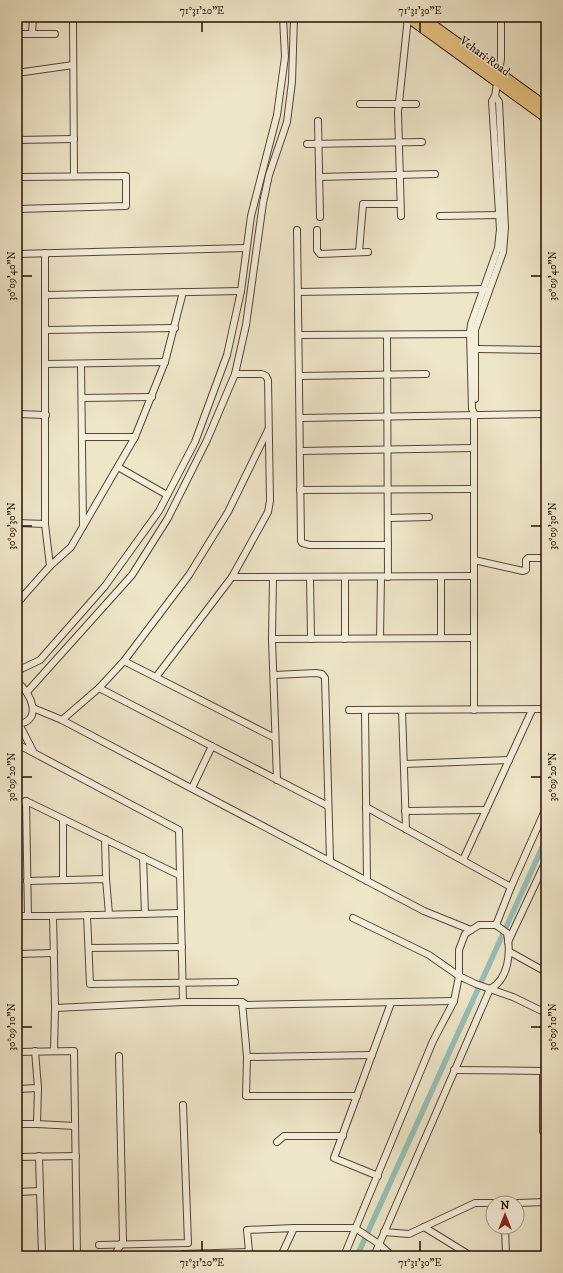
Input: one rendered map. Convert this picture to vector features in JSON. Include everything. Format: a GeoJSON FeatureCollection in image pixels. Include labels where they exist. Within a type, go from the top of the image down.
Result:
{"type":"FeatureCollection","features":[{"type":"Feature","properties":{"kind":"main road","name":"Vehari Road"},"geometry":{"type":"LineString","coordinates":[[408,17],[546,107]]}},
{"type":"Feature","properties":{"kind":"main road","name":"Vehari Road"},"geometry":{"type":"LineString","coordinates":[[421,17],[498,77],[546,117]]}},
{"type":"Feature","properties":{"kind":"street"},"geometry":{"type":"LineString","coordinates":[[32,17],[32,34]]}},
{"type":"Feature","properties":{"kind":"street"},"geometry":{"type":"LineString","coordinates":[[73,17],[74,176]]}},
{"type":"Feature","properties":{"kind":"street"},"geometry":{"type":"LineString","coordinates":[[17,671],[40,660],[105,586],[159,511],[195,442],[227,355],[241,291],[251,216],[277,114],[285,57],[283,17]]}},
{"type":"Feature","properties":{"kind":"street"},"geometry":{"type":"LineString","coordinates":[[27,692],[132,575],[168,518],[207,440],[235,374],[246,325],[268,175],[287,122],[292,82],[294,17]]}},
{"type":"Feature","properties":{"kind":"street"},"geometry":{"type":"LineString","coordinates":[[401,216],[399,104],[408,17]]}},
{"type":"Feature","properties":{"kind":"street"},"geometry":{"type":"LineString","coordinates":[[474,710],[473,333],[474,315],[485,289],[498,248],[500,215],[492,101],[495,96],[501,59],[501,17]]}},
{"type":"Feature","properties":{"kind":"street"},"geometry":{"type":"LineString","coordinates":[[17,34],[55,34]]}},
{"type":"Feature","properties":{"kind":"street"},"geometry":{"type":"LineString","coordinates":[[17,73],[74,65]]}},
{"type":"Feature","properties":{"kind":"street"},"geometry":{"type":"LineString","coordinates":[[474,414],[476,408],[475,349],[473,333],[503,252],[505,228],[499,102],[495,96]]}},
{"type":"Feature","properties":{"kind":"street"},"geometry":{"type":"LineString","coordinates":[[360,104],[416,104]]}},
{"type":"Feature","properties":{"kind":"street"},"geometry":{"type":"LineString","coordinates":[[318,121],[320,217]]}},
{"type":"Feature","properties":{"kind":"street"},"geometry":{"type":"LineString","coordinates":[[17,140],[74,139]]}},
{"type":"Feature","properties":{"kind":"street"},"geometry":{"type":"LineString","coordinates":[[307,144],[422,142]]}},
{"type":"Feature","properties":{"kind":"street"},"geometry":{"type":"LineString","coordinates":[[319,177],[435,174]]}},
{"type":"Feature","properties":{"kind":"street"},"geometry":{"type":"LineString","coordinates":[[17,177],[126,176],[126,206],[17,209]]}},
{"type":"Feature","properties":{"kind":"street"},"geometry":{"type":"LineString","coordinates":[[360,252],[363,204],[400,204]]}},
{"type":"Feature","properties":{"kind":"street"},"geometry":{"type":"LineString","coordinates":[[440,216],[500,215]]}},
{"type":"Feature","properties":{"kind":"street"},"geometry":{"type":"LineString","coordinates":[[297,230],[302,543],[310,545],[388,545]]}},
{"type":"Feature","properties":{"kind":"street"},"geometry":{"type":"LineString","coordinates":[[317,230],[318,253],[368,252]]}},
{"type":"Feature","properties":{"kind":"street"},"geometry":{"type":"LineString","coordinates":[[17,254],[246,248]]}},
{"type":"Feature","properties":{"kind":"street"},"geometry":{"type":"LineString","coordinates":[[45,253],[45,524],[50,566]]}},
{"type":"Feature","properties":{"kind":"street"},"geometry":{"type":"LineString","coordinates":[[298,292],[485,289]]}},
{"type":"Feature","properties":{"kind":"street"},"geometry":{"type":"LineString","coordinates":[[45,295],[241,291]]}},
{"type":"Feature","properties":{"kind":"street"},"geometry":{"type":"LineString","coordinates":[[19,601],[50,566],[71,547],[135,437],[165,362],[175,328],[183,292]]}},
{"type":"Feature","properties":{"kind":"street"},"geometry":{"type":"LineString","coordinates":[[46,330],[175,328]]}},
{"type":"Feature","properties":{"kind":"street"},"geometry":{"type":"LineString","coordinates":[[299,335],[473,333]]}},
{"type":"Feature","properties":{"kind":"street"},"geometry":{"type":"LineString","coordinates":[[387,335],[388,577]]}},
{"type":"Feature","properties":{"kind":"street"},"geometry":{"type":"LineString","coordinates":[[475,349],[546,350]]}},
{"type":"Feature","properties":{"kind":"street"},"geometry":{"type":"LineString","coordinates":[[46,364],[165,362]]}},
{"type":"Feature","properties":{"kind":"street"},"geometry":{"type":"LineString","coordinates":[[81,364],[83,526]]}},
{"type":"Feature","properties":{"kind":"street"},"geometry":{"type":"LineString","coordinates":[[156,677],[232,577],[268,512],[270,501],[269,428],[266,376],[262,374],[235,374]]}},
{"type":"Feature","properties":{"kind":"street"},"geometry":{"type":"LineString","coordinates":[[300,376],[426,374]]}},
{"type":"Feature","properties":{"kind":"street"},"geometry":{"type":"LineString","coordinates":[[82,398],[152,397]]}},
{"type":"Feature","properties":{"kind":"street"},"geometry":{"type":"LineString","coordinates":[[17,414],[46,415]]}},
{"type":"Feature","properties":{"kind":"street"},"geometry":{"type":"LineString","coordinates":[[300,418],[546,414]]}},
{"type":"Feature","properties":{"kind":"street"},"geometry":{"type":"LineString","coordinates":[[62,720],[99,688],[124,661],[189,575],[228,512],[269,428]]}},
{"type":"Feature","properties":{"kind":"street"},"geometry":{"type":"LineString","coordinates":[[82,437],[135,437]]}},
{"type":"Feature","properties":{"kind":"street"},"geometry":{"type":"LineString","coordinates":[[300,451],[388,451],[474,448]]}},
{"type":"Feature","properties":{"kind":"street"},"geometry":{"type":"LineString","coordinates":[[118,466],[167,495]]}},
{"type":"Feature","properties":{"kind":"street"},"geometry":{"type":"LineString","coordinates":[[300,490],[474,489]]}},
{"type":"Feature","properties":{"kind":"street"},"geometry":{"type":"LineString","coordinates":[[388,518],[429,517]]}},
{"type":"Feature","properties":{"kind":"street"},"geometry":{"type":"LineString","coordinates":[[17,523],[45,524]]}},
{"type":"Feature","properties":{"kind":"street"},"geometry":{"type":"LineString","coordinates":[[474,560],[524,571],[526,570],[526,560],[528,558],[546,558]]}},
{"type":"Feature","properties":{"kind":"street"},"geometry":{"type":"LineString","coordinates":[[232,577],[474,576]]}},
{"type":"Feature","properties":{"kind":"street"},"geometry":{"type":"LineString","coordinates":[[273,577],[272,639],[277,780]]}},
{"type":"Feature","properties":{"kind":"street"},"geometry":{"type":"LineString","coordinates":[[310,577],[311,639]]}},
{"type":"Feature","properties":{"kind":"street"},"geometry":{"type":"LineString","coordinates":[[345,577],[345,639]]}},
{"type":"Feature","properties":{"kind":"street"},"geometry":{"type":"LineString","coordinates":[[380,638],[381,577]]}},
{"type":"Feature","properties":{"kind":"street"},"geometry":{"type":"LineString","coordinates":[[440,638],[441,577]]}},
{"type":"Feature","properties":{"kind":"street"},"geometry":{"type":"LineString","coordinates":[[17,589],[19,601]]}},
{"type":"Feature","properties":{"kind":"street"},"geometry":{"type":"LineString","coordinates":[[272,639],[474,638]]}},
{"type":"Feature","properties":{"kind":"street"},"geometry":{"type":"LineString","coordinates":[[124,661],[276,738]]}},
{"type":"Feature","properties":{"kind":"street"},"geometry":{"type":"LineString","coordinates":[[274,675],[316,673],[322,674],[325,678],[330,860]]}},
{"type":"Feature","properties":{"kind":"street"},"geometry":{"type":"LineString","coordinates":[[17,682],[27,692],[33,708],[31,718],[23,724],[18,724],[34,752]]}},
{"type":"Feature","properties":{"kind":"street"},"geometry":{"type":"LineString","coordinates":[[99,688],[328,806]]}},
{"type":"Feature","properties":{"kind":"street"},"geometry":{"type":"LineString","coordinates":[[33,708],[62,720],[330,860],[424,911],[471,930]]}},
{"type":"Feature","properties":{"kind":"street"},"geometry":{"type":"LineString","coordinates":[[349,710],[546,709]]}},
{"type":"Feature","properties":{"kind":"street"},"geometry":{"type":"LineString","coordinates":[[365,710],[367,881]]}},
{"type":"Feature","properties":{"kind":"street"},"geometry":{"type":"LineString","coordinates":[[402,710],[406,829]]}},
{"type":"Feature","properties":{"kind":"street"},"geometry":{"type":"LineString","coordinates":[[462,860],[532,710]]}},
{"type":"Feature","properties":{"kind":"street"},"geometry":{"type":"LineString","coordinates":[[17,744],[178,830],[183,1002]]}},
{"type":"Feature","properties":{"kind":"street"},"geometry":{"type":"LineString","coordinates":[[192,788],[212,746]]}},
{"type":"Feature","properties":{"kind":"street"},"geometry":{"type":"LineString","coordinates":[[404,764],[509,760]]}},
{"type":"Feature","properties":{"kind":"street"},"geometry":{"type":"LineString","coordinates":[[17,804],[26,801],[179,875]]}},
{"type":"Feature","properties":{"kind":"street"},"geometry":{"type":"LineString","coordinates":[[26,801],[28,916]]}},
{"type":"Feature","properties":{"kind":"street"},"geometry":{"type":"LineString","coordinates":[[366,807],[511,887]]}},
{"type":"Feature","properties":{"kind":"street"},"geometry":{"type":"LineString","coordinates":[[496,925],[546,808]]}},
{"type":"Feature","properties":{"kind":"street"},"geometry":{"type":"LineString","coordinates":[[405,811],[486,810]]}},
{"type":"Feature","properties":{"kind":"street"},"geometry":{"type":"LineString","coordinates":[[63,880],[64,819]]}},
{"type":"Feature","properties":{"kind":"street"},"geometry":{"type":"LineString","coordinates":[[105,839],[109,914]]}},
{"type":"Feature","properties":{"kind":"street"},"geometry":{"type":"LineString","coordinates":[[143,857],[145,914]]}},
{"type":"Feature","properties":{"kind":"street"},"geometry":{"type":"LineString","coordinates":[[508,942],[546,861]]}},
{"type":"Feature","properties":{"kind":"street"},"geometry":{"type":"LineString","coordinates":[[27,881],[106,879]]}},
{"type":"Feature","properties":{"kind":"street"},"geometry":{"type":"LineString","coordinates":[[17,916],[181,913]]}},
{"type":"Feature","properties":{"kind":"street"},"geometry":{"type":"LineString","coordinates":[[87,915],[90,984],[235,982]]}},
{"type":"Feature","properties":{"kind":"street"},"geometry":{"type":"LineString","coordinates":[[53,916],[54,1051]]}},
{"type":"Feature","properties":{"kind":"street"},"geometry":{"type":"LineString","coordinates":[[354,918],[429,955],[459,976],[513,997],[546,1012]]}},
{"type":"Feature","properties":{"kind":"street"},"geometry":{"type":"LineString","coordinates":[[344,1256],[434,1041],[454,1001],[459,976],[459,950],[465,934],[478,925],[496,925],[507,933],[510,952],[507,966],[498,985],[490,989],[374,1256]]}},
{"type":"Feature","properties":{"kind":"street"},"geometry":{"type":"LineString","coordinates":[[89,948],[182,947]]}},
{"type":"Feature","properties":{"kind":"street"},"geometry":{"type":"LineString","coordinates":[[510,952],[546,972]]}},
{"type":"Feature","properties":{"kind":"street"},"geometry":{"type":"LineString","coordinates":[[17,954],[54,953]]}},
{"type":"Feature","properties":{"kind":"street"},"geometry":{"type":"LineString","coordinates":[[54,1008],[183,1002],[242,1002],[247,1005],[454,1001]]}},
{"type":"Feature","properties":{"kind":"street"},"geometry":{"type":"LineString","coordinates":[[242,1002],[247,1056],[246,1096],[357,1096]]}},
{"type":"Feature","properties":{"kind":"street"},"geometry":{"type":"LineString","coordinates":[[378,1176],[334,1158],[392,1003]]}},
{"type":"Feature","properties":{"kind":"street"},"geometry":{"type":"LineString","coordinates":[[35,1051],[38,1088],[37,1124]]}},
{"type":"Feature","properties":{"kind":"street"},"geometry":{"type":"LineString","coordinates":[[17,1052],[74,1051],[77,1256]]}},
{"type":"Feature","properties":{"kind":"street"},"geometry":{"type":"LineString","coordinates":[[247,1056],[372,1055]]}},
{"type":"Feature","properties":{"kind":"street"},"geometry":{"type":"LineString","coordinates":[[114,1256],[123,1241],[119,1056]]}},
{"type":"Feature","properties":{"kind":"street"},"geometry":{"type":"LineString","coordinates":[[454,1070],[545,1071],[542,1127],[543,1131],[546,1131]]}},
{"type":"Feature","properties":{"kind":"street"},"geometry":{"type":"LineString","coordinates":[[17,1089],[38,1088]]}},
{"type":"Feature","properties":{"kind":"street"},"geometry":{"type":"LineString","coordinates":[[99,1245],[188,1244],[183,1105]]}},
{"type":"Feature","properties":{"kind":"street"},"geometry":{"type":"LineString","coordinates":[[17,1124],[75,1126]]}},
{"type":"Feature","properties":{"kind":"street"},"geometry":{"type":"LineString","coordinates":[[277,1142],[284,1136],[343,1136]]}},
{"type":"Feature","properties":{"kind":"street"},"geometry":{"type":"LineString","coordinates":[[39,1156],[42,1256]]}},
{"type":"Feature","properties":{"kind":"street"},"geometry":{"type":"LineString","coordinates":[[17,1157],[76,1156]]}},
{"type":"Feature","properties":{"kind":"street"},"geometry":{"type":"LineString","coordinates":[[17,1192],[40,1191]]}},
{"type":"Feature","properties":{"kind":"street"},"geometry":{"type":"LineString","coordinates":[[525,1203],[546,1202]]}},
{"type":"Feature","properties":{"kind":"street"},"geometry":{"type":"LineString","coordinates":[[384,1232],[409,1234],[475,1203],[485,1203]]}},
{"type":"Feature","properties":{"kind":"street"},"geometry":{"type":"LineString","coordinates":[[424,1227],[471,1256]]}},
{"type":"Feature","properties":{"kind":"street"},"geometry":{"type":"LineString","coordinates":[[281,1256],[294,1228]]}},
{"type":"Feature","properties":{"kind":"street"},"geometry":{"type":"LineString","coordinates":[[183,1244],[183,1255],[248,1254],[247,1230],[356,1228],[379,1244],[392,1256]]}},
{"type":"Feature","properties":{"kind":"street"},"geometry":{"type":"LineString","coordinates":[[505,1235],[506,1256]]}},
{"type":"Feature","properties":{"kind":"waterway"},"geometry":{"type":"LineString","coordinates":[[357,1256],[546,839]]}}]}
